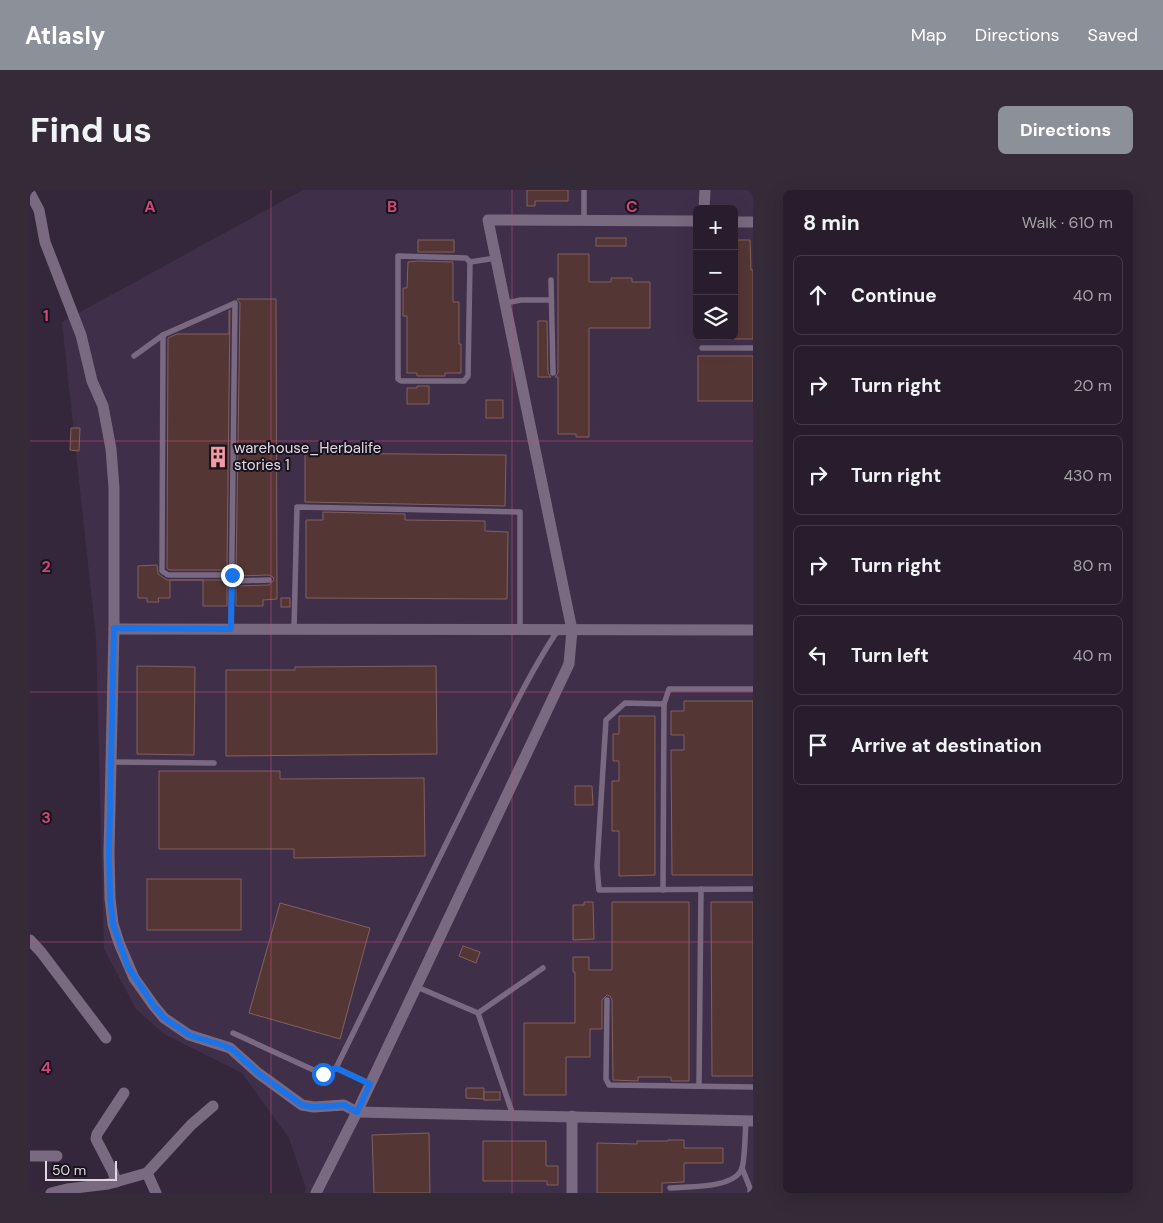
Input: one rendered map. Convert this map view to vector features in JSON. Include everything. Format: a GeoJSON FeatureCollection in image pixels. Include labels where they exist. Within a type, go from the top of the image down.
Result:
{"type":"FeatureCollection","features":[{"type":"Feature","properties":{"kind":"street"},"geometry":{"type":"LineString","coordinates":[[704,205],[706,190]]}},
{"type":"Feature","properties":{"kind":"street"},"geometry":{"type":"LineString","coordinates":[[30,193],[39,210],[45,242],[81,335],[92,381],[103,406],[111,449],[114,488],[114,628],[109,862],[110,898],[113,924],[128,967],[142,990],[164,1018],[189,1035],[233,1050],[258,1073],[302,1105],[318,1107],[344,1105],[357,1112],[749,1121]]}},
{"type":"Feature","properties":{"kind":"street"},"geometry":{"type":"LineString","coordinates":[[316,1193],[357,1112],[569,664],[572,630],[488,220],[693,221]]}},
{"type":"Feature","properties":{"kind":"street"},"geometry":{"type":"LineString","coordinates":[[738,222],[753,222]]}},
{"type":"Feature","properties":{"kind":"street"},"geometry":{"type":"LineString","coordinates":[[114,628],[753,630]]}},
{"type":"Feature","properties":{"kind":"street"},"geometry":{"type":"LineString","coordinates":[[30,940],[106,1038]]}},
{"type":"Feature","properties":{"kind":"street"},"geometry":{"type":"LineString","coordinates":[[111,1186],[113,1172],[96,1139],[97,1134],[124,1093]]}},
{"type":"Feature","properties":{"kind":"street"},"geometry":{"type":"LineString","coordinates":[[52,1193],[67,1189],[111,1186],[147,1173],[191,1125],[213,1106]]}},
{"type":"Feature","properties":{"kind":"street"},"geometry":{"type":"LineString","coordinates":[[572,1116],[572,1193]]}},
{"type":"Feature","properties":{"kind":"street"},"geometry":{"type":"LineString","coordinates":[[30,1156],[57,1156]]}},
{"type":"Feature","properties":{"kind":"street"},"geometry":{"type":"LineString","coordinates":[[147,1173],[156,1193]]}},
{"type":"Feature","properties":{"kind":"lane"},"geometry":{"type":"LineString","coordinates":[[584,190],[584,220]]}},
{"type":"Feature","properties":{"kind":"lane"},"geometry":{"type":"LineString","coordinates":[[398,256],[466,258],[470,262],[468,376],[464,381],[401,381],[398,379],[397,374],[398,256]]}},
{"type":"Feature","properties":{"kind":"lane"},"geometry":{"type":"LineString","coordinates":[[470,262],[496,258]]}},
{"type":"Feature","properties":{"kind":"lane"},"geometry":{"type":"LineString","coordinates":[[551,280],[553,373]]}},
{"type":"Feature","properties":{"kind":"lane"},"geometry":{"type":"LineString","coordinates":[[505,303],[521,300],[551,300]]}},
{"type":"Feature","properties":{"kind":"lane"},"geometry":{"type":"LineString","coordinates":[[134,356],[163,334],[235,303],[231,629]]}},
{"type":"Feature","properties":{"kind":"lane"},"geometry":{"type":"LineString","coordinates":[[163,334],[162,571],[168,575],[269,580]]}},
{"type":"Feature","properties":{"kind":"lane"},"geometry":{"type":"LineString","coordinates":[[702,348],[753,348]]}},
{"type":"Feature","properties":{"kind":"lane"},"geometry":{"type":"LineString","coordinates":[[294,629],[297,507],[520,512],[520,630]]}},
{"type":"Feature","properties":{"kind":"lane"},"geometry":{"type":"LineString","coordinates":[[234,1032],[320,1073],[326,1073],[336,1068],[518,701],[542,654],[558,630]]}},
{"type":"Feature","properties":{"kind":"lane"},"geometry":{"type":"LineString","coordinates":[[663,890],[664,704],[669,689],[753,689]]}},
{"type":"Feature","properties":{"kind":"lane"},"geometry":{"type":"LineString","coordinates":[[664,704],[625,703],[606,720],[597,866],[599,890],[753,889]]}},
{"type":"Feature","properties":{"kind":"lane"},"geometry":{"type":"LineString","coordinates":[[111,762],[214,764]]}},
{"type":"Feature","properties":{"kind":"lane"},"geometry":{"type":"LineString","coordinates":[[699,1086],[701,889]]}},
{"type":"Feature","properties":{"kind":"lane"},"geometry":{"type":"LineString","coordinates":[[478,1013],[543,968]]}},
{"type":"Feature","properties":{"kind":"lane"},"geometry":{"type":"LineString","coordinates":[[416,986],[478,1013],[513,1115]]}},
{"type":"Feature","properties":{"kind":"lane"},"geometry":{"type":"LineString","coordinates":[[607,1000],[606,1079],[609,1085],[753,1087]]}},
{"type":"Feature","properties":{"kind":"lane"},"geometry":{"type":"LineString","coordinates":[[336,1068],[370,1084]]}},
{"type":"Feature","properties":{"kind":"lane"},"geometry":{"type":"LineString","coordinates":[[670,1188],[721,1183],[735,1178],[742,1168],[749,1121]]}},
{"type":"Feature","properties":{"kind":"lane"},"geometry":{"type":"LineString","coordinates":[[742,1168],[750,1188],[750,1193]]}},
{"type":"Feature","properties":{"kind":"shaded area"},"geometry":{"type":"Polygon","coordinates":[[[303,190],[753,190],[753,1193],[304,1193],[306,1189],[289,1138],[242,1073],[164,1034],[136,1009],[104,949],[96,638],[62,322],[303,190]]]}},
{"type":"Feature","properties":{"kind":"building"},"geometry":{"type":"Polygon","coordinates":[[[527,190],[568,190],[568,201],[535,201],[535,206],[527,206],[527,190]]]}},
{"type":"Feature","properties":{"kind":"building"},"geometry":{"type":"Polygon","coordinates":[[[596,238],[626,238],[626,246],[596,246],[596,238]]]}},
{"type":"Feature","properties":{"kind":"building"},"geometry":{"type":"Polygon","coordinates":[[[418,240],[454,240],[454,252],[418,252],[418,240]]]}},
{"type":"Feature","properties":{"kind":"building"},"geometry":{"type":"Polygon","coordinates":[[[738,240],[750,240],[751,270],[753,270],[753,339],[738,339],[738,240]]]}},
{"type":"Feature","properties":{"kind":"building"},"geometry":{"type":"Polygon","coordinates":[[[558,254],[589,254],[589,282],[611,282],[611,278],[632,278],[632,282],[650,282],[650,328],[589,328],[589,437],[576,437],[576,434],[558,434],[558,377],[555,377],[558,373],[558,254]]]}},
{"type":"Feature","properties":{"kind":"building"},"geometry":{"type":"Polygon","coordinates":[[[408,262],[453,262],[453,302],[459,302],[461,373],[445,373],[445,376],[417,376],[417,373],[407,373],[407,316],[403,316],[403,288],[407,288],[408,262]]]}},
{"type":"Feature","properties":{"kind":"building"},"geometry":{"type":"Polygon","coordinates":[[[237,299],[276,299],[277,599],[263,600],[263,606],[236,606],[236,586],[269,585],[274,580],[269,575],[236,576],[240,303],[237,299]]]}},
{"type":"Feature","properties":{"kind":"building"},"geometry":{"type":"Polygon","coordinates":[[[230,310],[227,570],[169,570],[167,568],[168,338],[177,334],[229,334],[230,310]]]}},
{"type":"Feature","properties":{"kind":"building"},"geometry":{"type":"Polygon","coordinates":[[[538,321],[547,321],[548,373],[551,377],[538,377],[538,321]]]}},
{"type":"Feature","properties":{"kind":"building"},"geometry":{"type":"Polygon","coordinates":[[[698,356],[753,356],[753,401],[698,401],[698,356]]]}},
{"type":"Feature","properties":{"kind":"building"},"geometry":{"type":"Polygon","coordinates":[[[417,386],[429,386],[429,404],[407,404],[407,388],[417,388],[417,386]]]}},
{"type":"Feature","properties":{"kind":"building"},"geometry":{"type":"Polygon","coordinates":[[[486,400],[503,400],[503,418],[486,418],[486,400]]]}},
{"type":"Feature","properties":{"kind":"building"},"geometry":{"type":"Polygon","coordinates":[[[71,428],[80,428],[79,451],[70,450],[71,428]]]}},
{"type":"Feature","properties":{"kind":"building"},"geometry":{"type":"Polygon","coordinates":[[[305,453],[506,455],[505,506],[305,502],[305,453]]]}},
{"type":"Feature","properties":{"kind":"building"},"geometry":{"type":"Polygon","coordinates":[[[323,512],[405,514],[405,520],[485,521],[485,531],[508,532],[507,599],[306,598],[306,520],[323,520],[323,512]]]}},
{"type":"Feature","properties":{"kind":"building"},"geometry":{"type":"Polygon","coordinates":[[[157,565],[158,574],[170,580],[170,598],[158,598],[159,602],[147,602],[147,598],[138,598],[138,566],[157,565]]]}},
{"type":"Feature","properties":{"kind":"building"},"geometry":{"type":"Polygon","coordinates":[[[203,580],[227,580],[227,606],[203,606],[203,580]]]}},
{"type":"Feature","properties":{"kind":"building"},"geometry":{"type":"Polygon","coordinates":[[[281,598],[290,598],[290,607],[281,607],[281,598]]]}},
{"type":"Feature","properties":{"kind":"building"},"geometry":{"type":"Polygon","coordinates":[[[137,666],[195,667],[194,755],[137,754],[137,666]]]}},
{"type":"Feature","properties":{"kind":"building"},"geometry":{"type":"Polygon","coordinates":[[[436,666],[437,754],[226,756],[226,670],[295,670],[295,667],[436,666]]]}},
{"type":"Feature","properties":{"kind":"building"},"geometry":{"type":"Polygon","coordinates":[[[684,701],[753,701],[753,875],[672,875],[671,750],[684,750],[684,735],[671,735],[671,711],[684,711],[684,701]]]}},
{"type":"Feature","properties":{"kind":"building"},"geometry":{"type":"Polygon","coordinates":[[[619,716],[655,716],[655,875],[619,876],[619,831],[612,831],[612,781],[619,781],[619,761],[613,761],[613,734],[619,734],[619,716]]]}},
{"type":"Feature","properties":{"kind":"building"},"geometry":{"type":"Polygon","coordinates":[[[159,771],[280,771],[280,779],[424,778],[425,856],[294,858],[294,849],[159,849],[159,771]]]}},
{"type":"Feature","properties":{"kind":"building"},"geometry":{"type":"Polygon","coordinates":[[[575,786],[592,786],[593,805],[575,805],[575,786]]]}},
{"type":"Feature","properties":{"kind":"building"},"geometry":{"type":"Polygon","coordinates":[[[147,879],[241,879],[241,930],[147,930],[147,879]]]}},
{"type":"Feature","properties":{"kind":"building"},"geometry":{"type":"Polygon","coordinates":[[[584,902],[593,902],[594,939],[573,940],[573,905],[584,905],[584,902]]]}},
{"type":"Feature","properties":{"kind":"building"},"geometry":{"type":"Polygon","coordinates":[[[612,902],[689,902],[689,1081],[671,1081],[671,1077],[638,1077],[638,1081],[613,1080],[612,1000],[607,995],[602,1000],[602,1029],[590,1029],[590,1057],[566,1057],[566,1095],[524,1095],[524,1023],[575,1023],[575,972],[573,972],[573,957],[589,957],[589,970],[612,970],[612,902]]]}},
{"type":"Feature","properties":{"kind":"building"},"geometry":{"type":"Polygon","coordinates":[[[711,902],[753,902],[753,1076],[712,1076],[711,902]]]}},
{"type":"Feature","properties":{"kind":"building"},"geometry":{"type":"Polygon","coordinates":[[[280,903],[370,928],[340,1039],[249,1013],[280,903]]]}},
{"type":"Feature","properties":{"kind":"building"},"geometry":{"type":"Polygon","coordinates":[[[463,946],[480,952],[476,963],[459,956],[463,946]]]}},
{"type":"Feature","properties":{"kind":"building"},"geometry":{"type":"Polygon","coordinates":[[[466,1088],[484,1088],[484,1099],[466,1098],[466,1088]]]}},
{"type":"Feature","properties":{"kind":"building"},"geometry":{"type":"Polygon","coordinates":[[[484,1092],[500,1092],[500,1100],[484,1100],[484,1092]]]}},
{"type":"Feature","properties":{"kind":"building"},"geometry":{"type":"Polygon","coordinates":[[[429,1133],[430,1193],[374,1193],[372,1135],[429,1133]]]}},
{"type":"Feature","properties":{"kind":"building"},"geometry":{"type":"Polygon","coordinates":[[[684,1140],[684,1148],[723,1148],[723,1163],[684,1163],[684,1182],[662,1183],[662,1193],[597,1193],[597,1143],[637,1144],[637,1141],[684,1140]]]}},
{"type":"Feature","properties":{"kind":"building"},"geometry":{"type":"Polygon","coordinates":[[[483,1141],[546,1141],[546,1166],[558,1166],[558,1185],[547,1185],[547,1181],[483,1181],[483,1141]]]}},
{"type":"Feature","properties":{"kind":"place","name":"warehouse_Herbalife stories 1"},"geometry":{"type":"Point","coordinates":[218,457]}},
{"type":"Feature","properties":{"kind":"route"},"geometry":{"type":"LineString","coordinates":[[232,575],[231,629],[114,628],[109,854],[110,898],[113,924],[128,967],[142,990],[164,1018],[189,1035],[233,1050],[258,1073],[302,1105],[318,1107],[344,1105],[357,1112],[370,1084],[336,1068],[323,1074]]}}]}
